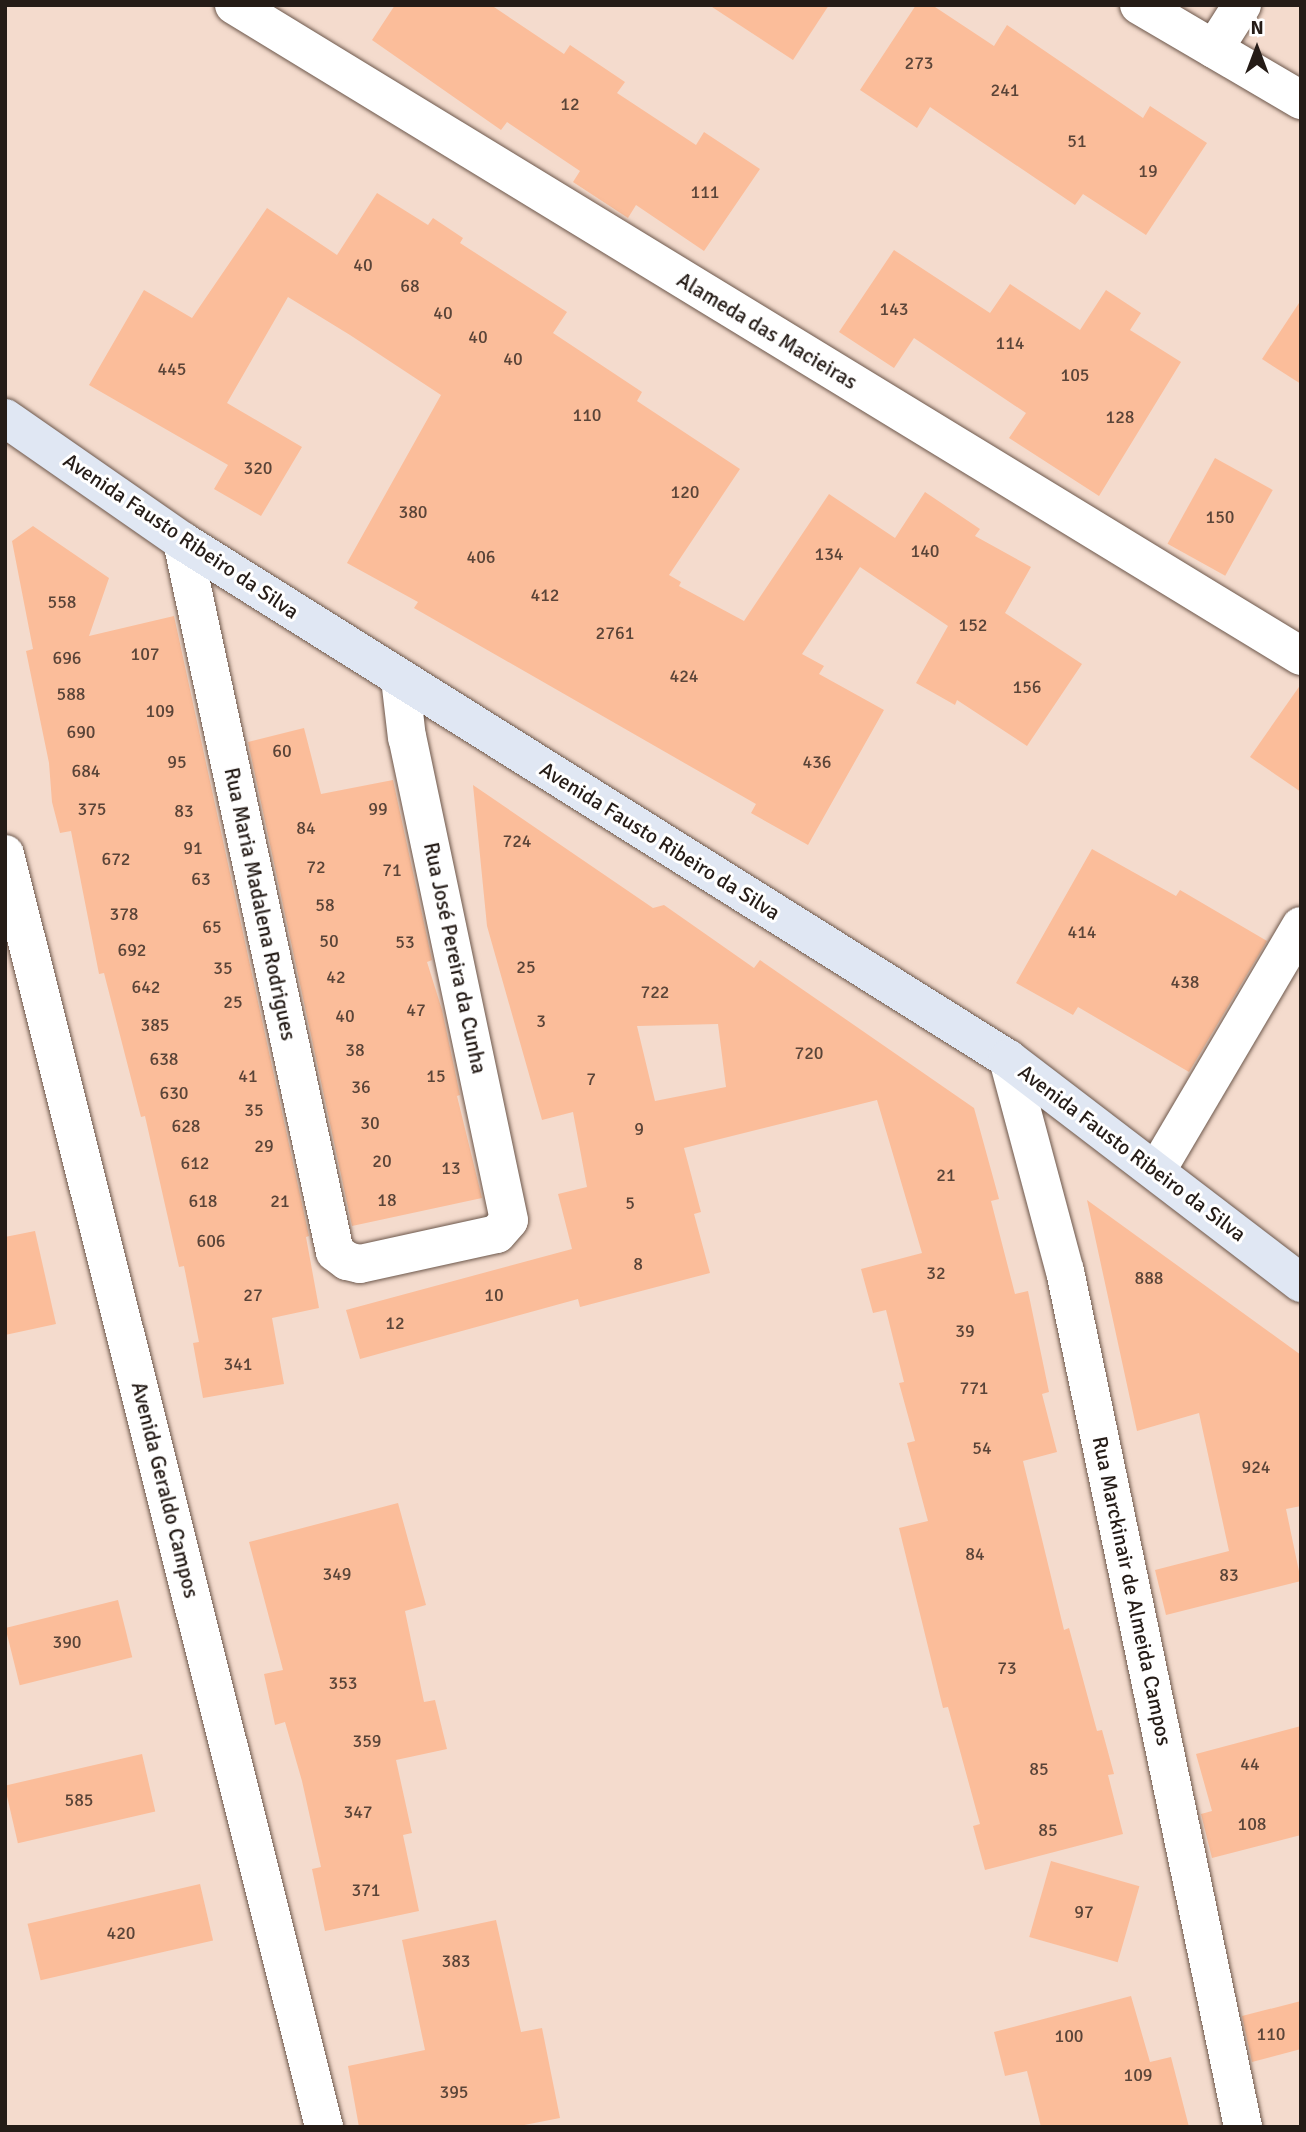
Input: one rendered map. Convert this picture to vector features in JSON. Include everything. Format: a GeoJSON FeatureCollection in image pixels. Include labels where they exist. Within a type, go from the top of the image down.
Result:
{"type":"FeatureCollection","features":[{"type":"Feature","properties":{"kind":"main road","name":"Avenida Fausto Ribeiro da Silva"},"geometry":{"type":"LineString","coordinates":[[5,418],[182,541],[1008,1059],[1157,1170],[1301,1283]]}},
{"type":"Feature","properties":{"kind":"street","name":"Alameda das Macieiras"},"geometry":{"type":"LineString","coordinates":[[234,5],[1301,656]]}},
{"type":"Feature","properties":{"kind":"street"},"geometry":{"type":"LineString","coordinates":[[1139,5],[1301,100]]}},
{"type":"Feature","properties":{"kind":"street"},"geometry":{"type":"LineString","coordinates":[[1214,49],[1242,5]]}},
{"type":"Feature","properties":{"kind":"street","name":"Rua Maria Madalena Rodrigues"},"geometry":{"type":"LineString","coordinates":[[182,541],[335,1252],[347,1261],[360,1264],[497,1234]]}},
{"type":"Feature","properties":{"kind":"street","name":"Rua José Pereira da Cunha"},"geometry":{"type":"LineString","coordinates":[[400,678],[407,738],[509,1205],[509,1220],[497,1234]]}},
{"type":"Feature","properties":{"kind":"street","name":"Avenida Geraldo Campos"},"geometry":{"type":"LineString","coordinates":[[5,854],[324,2127]]}},
{"type":"Feature","properties":{"kind":"street"},"geometry":{"type":"LineString","coordinates":[[1157,1170],[1301,926]]}},
{"type":"Feature","properties":{"kind":"street","name":"Rua Marckinair de Almeida Campos"},"geometry":{"type":"LineString","coordinates":[[1008,1059],[1065,1271],[1243,2127]]}},
{"type":"Feature","properties":{"kind":"building"},"geometry":{"type":"Polygon","coordinates":[[[395,5],[491,5],[564,54],[570,45],[625,82],[617,93],[696,145],[704,132],[760,169],[704,251],[636,205],[628,218],[573,182],[580,171],[507,122],[501,130],[372,40],[395,5]]]}},
{"type":"Feature","properties":{"kind":"building"},"geometry":{"type":"Polygon","coordinates":[[[709,5],[829,5],[793,60],[709,5]]]}},
{"type":"Feature","properties":{"kind":"building"},"geometry":{"type":"Polygon","coordinates":[[[916,5],[932,5],[994,46],[1007,25],[1143,118],[1150,106],[1207,143],[1146,235],[1083,194],[1075,205],[930,107],[917,128],[860,90],[916,5]]]}},
{"type":"Feature","properties":{"kind":"building"},"geometry":{"type":"Polygon","coordinates":[[[377,193],[428,225],[433,218],[463,238],[460,243],[567,312],[553,333],[642,392],[637,401],[740,469],[669,575],[681,582],[679,586],[744,621],[829,494],[895,538],[925,492],[980,529],[975,536],[1031,567],[1005,613],[1082,664],[1027,746],[957,700],[955,705],[916,683],[948,626],[860,567],[802,654],[824,666],[819,674],[884,710],[808,845],[751,813],[756,804],[414,608],[418,602],[347,563],[441,395],[350,335],[288,297],[227,403],[302,447],[261,516],[214,489],[228,465],[89,385],[144,290],[192,318],[267,208],[337,255],[377,193]]]}},
{"type":"Feature","properties":{"kind":"building"},"geometry":{"type":"Polygon","coordinates":[[[894,250],[990,313],[1010,284],[1080,330],[1106,290],[1141,313],[1130,330],[1181,362],[1099,496],[1009,438],[1026,413],[914,338],[894,368],[839,332],[894,250]]]}},
{"type":"Feature","properties":{"kind":"building"},"geometry":{"type":"Polygon","coordinates":[[[1301,300],[1301,384],[1262,359],[1301,300]]]}},
{"type":"Feature","properties":{"kind":"building"},"geometry":{"type":"Polygon","coordinates":[[[1215,458],[1273,490],[1225,576],[1167,544],[1215,458]]]}},
{"type":"Feature","properties":{"kind":"building"},"geometry":{"type":"Polygon","coordinates":[[[33,526],[109,578],[89,636],[174,616],[309,1236],[306,1237],[319,1308],[272,1318],[284,1384],[203,1398],[193,1343],[199,1342],[184,1266],[179,1267],[145,1116],[141,1117],[104,973],[99,974],[71,831],[60,833],[52,802],[49,763],[26,651],[33,649],[12,541],[33,526]]]}},
{"type":"Feature","properties":{"kind":"building"},"geometry":{"type":"Polygon","coordinates":[[[1301,684],[1301,792],[1250,757],[1301,684]]]}},
{"type":"Feature","properties":{"kind":"building"},"geometry":{"type":"Polygon","coordinates":[[[304,728],[321,794],[393,780],[432,960],[427,962],[442,1010],[460,1095],[457,1096],[482,1198],[352,1226],[248,742],[304,728]]]}},
{"type":"Feature","properties":{"kind":"building"},"geometry":{"type":"Polygon","coordinates":[[[473,785],[653,908],[664,905],[754,968],[760,960],[974,1108],[999,1199],[991,1201],[1015,1294],[1028,1291],[1049,1392],[1042,1394],[1057,1452],[1023,1461],[1064,1630],[1069,1628],[1097,1731],[1102,1730],[1114,1774],[1108,1775],[1123,1834],[985,1870],[973,1826],[980,1824],[948,1707],[943,1708],[899,1528],[928,1521],[907,1443],[915,1441],[899,1383],[904,1382],[886,1310],[873,1313],[861,1269],[922,1253],[877,1100],[684,1148],[701,1212],[694,1214],[710,1273],[580,1307],[578,1299],[360,1359],[346,1310],[572,1249],[558,1194],[587,1187],[573,1112],[542,1120],[487,926],[473,785]],[[718,1024],[637,1026],[655,1101],[726,1087],[718,1024]]]}},
{"type":"Feature","properties":{"kind":"building"},"geometry":{"type":"Polygon","coordinates":[[[1092,849],[1176,896],[1180,890],[1267,941],[1189,1072],[1078,1007],[1073,1015],[1016,983],[1092,849]]]}},
{"type":"Feature","properties":{"kind":"building"},"geometry":{"type":"Polygon","coordinates":[[[1087,1200],[1301,1355],[1301,1506],[1286,1509],[1301,1581],[1166,1615],[1155,1570],[1229,1551],[1199,1413],[1137,1431],[1087,1200]]]}},
{"type":"Feature","properties":{"kind":"building"},"geometry":{"type":"Polygon","coordinates":[[[35,1231],[56,1324],[5,1335],[5,1237],[35,1231]]]}},
{"type":"Feature","properties":{"kind":"building"},"geometry":{"type":"Polygon","coordinates":[[[398,1503],[426,1605],[405,1611],[424,1702],[435,1700],[447,1749],[396,1760],[412,1833],[403,1835],[419,1911],[325,1931],[312,1869],[321,1867],[302,1781],[285,1722],[275,1725],[264,1674],[283,1670],[249,1542],[398,1503]]]}},
{"type":"Feature","properties":{"kind":"building"},"geometry":{"type":"Polygon","coordinates":[[[118,1600],[132,1657],[20,1685],[5,1628],[118,1600]]]}},
{"type":"Feature","properties":{"kind":"building"},"geometry":{"type":"Polygon","coordinates":[[[1301,1726],[1301,1835],[1212,1858],[1201,1814],[1212,1811],[1196,1754],[1301,1726]]]}},
{"type":"Feature","properties":{"kind":"building"},"geometry":{"type":"Polygon","coordinates":[[[142,1754],[155,1811],[18,1843],[5,1786],[142,1754]]]}},
{"type":"Feature","properties":{"kind":"building"},"geometry":{"type":"Polygon","coordinates":[[[1051,1861],[1139,1886],[1118,1962],[1029,1937],[1051,1861]]]}},
{"type":"Feature","properties":{"kind":"building"},"geometry":{"type":"Polygon","coordinates":[[[200,1884],[213,1941],[41,1980],[28,1924],[200,1884]]]}},
{"type":"Feature","properties":{"kind":"building"},"geometry":{"type":"Polygon","coordinates":[[[496,1920],[521,2032],[542,2028],[560,2118],[514,2127],[359,2127],[348,2066],[425,2050],[402,1940],[496,1920]]]}},
{"type":"Feature","properties":{"kind":"building"},"geometry":{"type":"Polygon","coordinates":[[[1131,1996],[1150,2062],[1171,2057],[1189,2127],[1041,2127],[1027,2071],[1005,2076],[994,2032],[1131,1996]]]}},
{"type":"Feature","properties":{"kind":"building"},"geometry":{"type":"Polygon","coordinates":[[[1301,2001],[1301,2049],[1252,2062],[1242,2016],[1301,2001]]]}}]}
